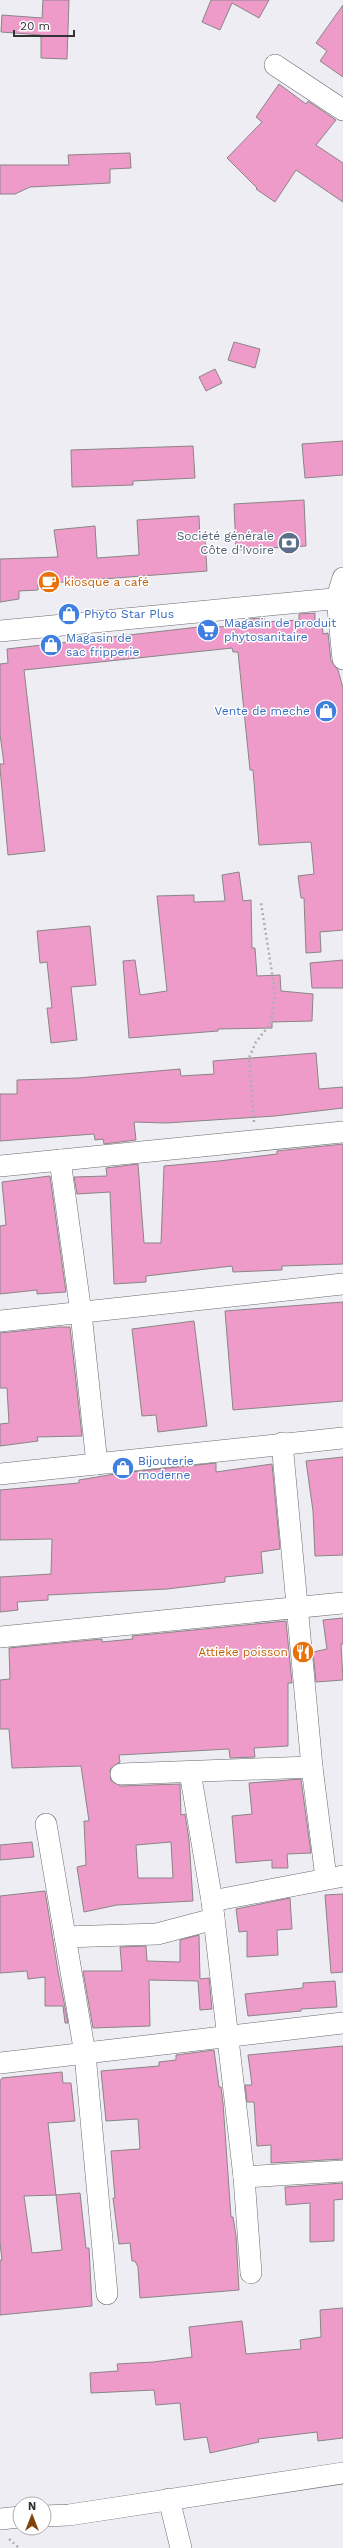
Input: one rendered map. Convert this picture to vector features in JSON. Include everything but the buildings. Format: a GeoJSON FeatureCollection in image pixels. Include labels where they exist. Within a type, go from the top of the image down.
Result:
{"type":"FeatureCollection","features":[{"type":"Feature","properties":{"kind":"street"},"geometry":{"type":"LineString","coordinates":[[275,65],[343,110]]}},
{"type":"Feature","properties":{"kind":"street"},"geometry":{"type":"LineString","coordinates":[[343,578],[340,598],[343,659]]}},
{"type":"Feature","properties":{"kind":"street"},"geometry":{"type":"LineString","coordinates":[[0,631],[340,598]]}},
{"type":"Feature","properties":{"kind":"street"},"geometry":{"type":"LineString","coordinates":[[0,1166],[343,1132]]}},
{"type":"Feature","properties":{"kind":"street"},"geometry":{"type":"LineString","coordinates":[[60,1160],[82,1313],[97,1464]]}},
{"type":"Feature","properties":{"kind":"street"},"geometry":{"type":"LineString","coordinates":[[0,1321],[343,1284]]}},
{"type":"Feature","properties":{"kind":"street"},"geometry":{"type":"LineString","coordinates":[[0,1474],[282,1443],[343,1438]]}},
{"type":"Feature","properties":{"kind":"street"},"geometry":{"type":"LineString","coordinates":[[65,1937],[157,1934],[213,1910],[334,1877],[312,1767],[299,1607],[282,1443]]}},
{"type":"Feature","properties":{"kind":"street"},"geometry":{"type":"LineString","coordinates":[[0,1637],[343,1603]]}},
{"type":"Feature","properties":{"kind":"street"},"geometry":{"type":"LineString","coordinates":[[121,1774],[312,1767]]}},
{"type":"Feature","properties":{"kind":"street"},"geometry":{"type":"LineString","coordinates":[[190,1772],[213,1910],[226,2037],[244,2177],[251,2273]]}},
{"type":"Feature","properties":{"kind":"street"},"geometry":{"type":"LineString","coordinates":[[46,1824],[85,2054],[106,2294]]}},
{"type":"Feature","properties":{"kind":"street"},"geometry":{"type":"LineString","coordinates":[[0,2063],[343,2023]]}},
{"type":"Feature","properties":{"kind":"street"},"geometry":{"type":"LineString","coordinates":[[244,2177],[343,2171]]}},
{"type":"Feature","properties":{"kind":"street"},"geometry":{"type":"LineString","coordinates":[[52,2515],[343,2473]]}},
{"type":"Feature","properties":{"kind":"street"},"geometry":{"type":"LineString","coordinates":[[169,2499],[181,2548]]}},
{"type":"Feature","properties":{"kind":"street"},"geometry":{"type":"LineString","coordinates":[[0,2519],[12,2518]]}},
{"type":"Feature","properties":{"kind":"path"},"geometry":{"type":"LineString","coordinates":[[256,1140],[249,1058],[256,1042],[271,1023],[275,992],[261,903]]}},
{"type":"Feature","properties":{"kind":"place","name":"Société générale Côte d’Ivoire"},"geometry":{"type":"Point","coordinates":[289,543]}},
{"type":"Feature","properties":{"kind":"place","name":"kiosque a café"},"geometry":{"type":"Point","coordinates":[49,582]}},
{"type":"Feature","properties":{"kind":"place","name":"Phyto Star Plus"},"geometry":{"type":"Point","coordinates":[69,614]}},
{"type":"Feature","properties":{"kind":"place","name":"Magasin de produit phytosanitaire"},"geometry":{"type":"Point","coordinates":[208,630]}},
{"type":"Feature","properties":{"kind":"place","name":"Magasin de sac fripperie"},"geometry":{"type":"Point","coordinates":[51,645]}},
{"type":"Feature","properties":{"kind":"place","name":"Vente de meche"},"geometry":{"type":"Point","coordinates":[326,711]}},
{"type":"Feature","properties":{"kind":"place","name":"Bijouterie moderne"},"geometry":{"type":"Point","coordinates":[123,1468]}},
{"type":"Feature","properties":{"kind":"place","name":"Attieke poisson"},"geometry":{"type":"Point","coordinates":[303,1652]}}]}
